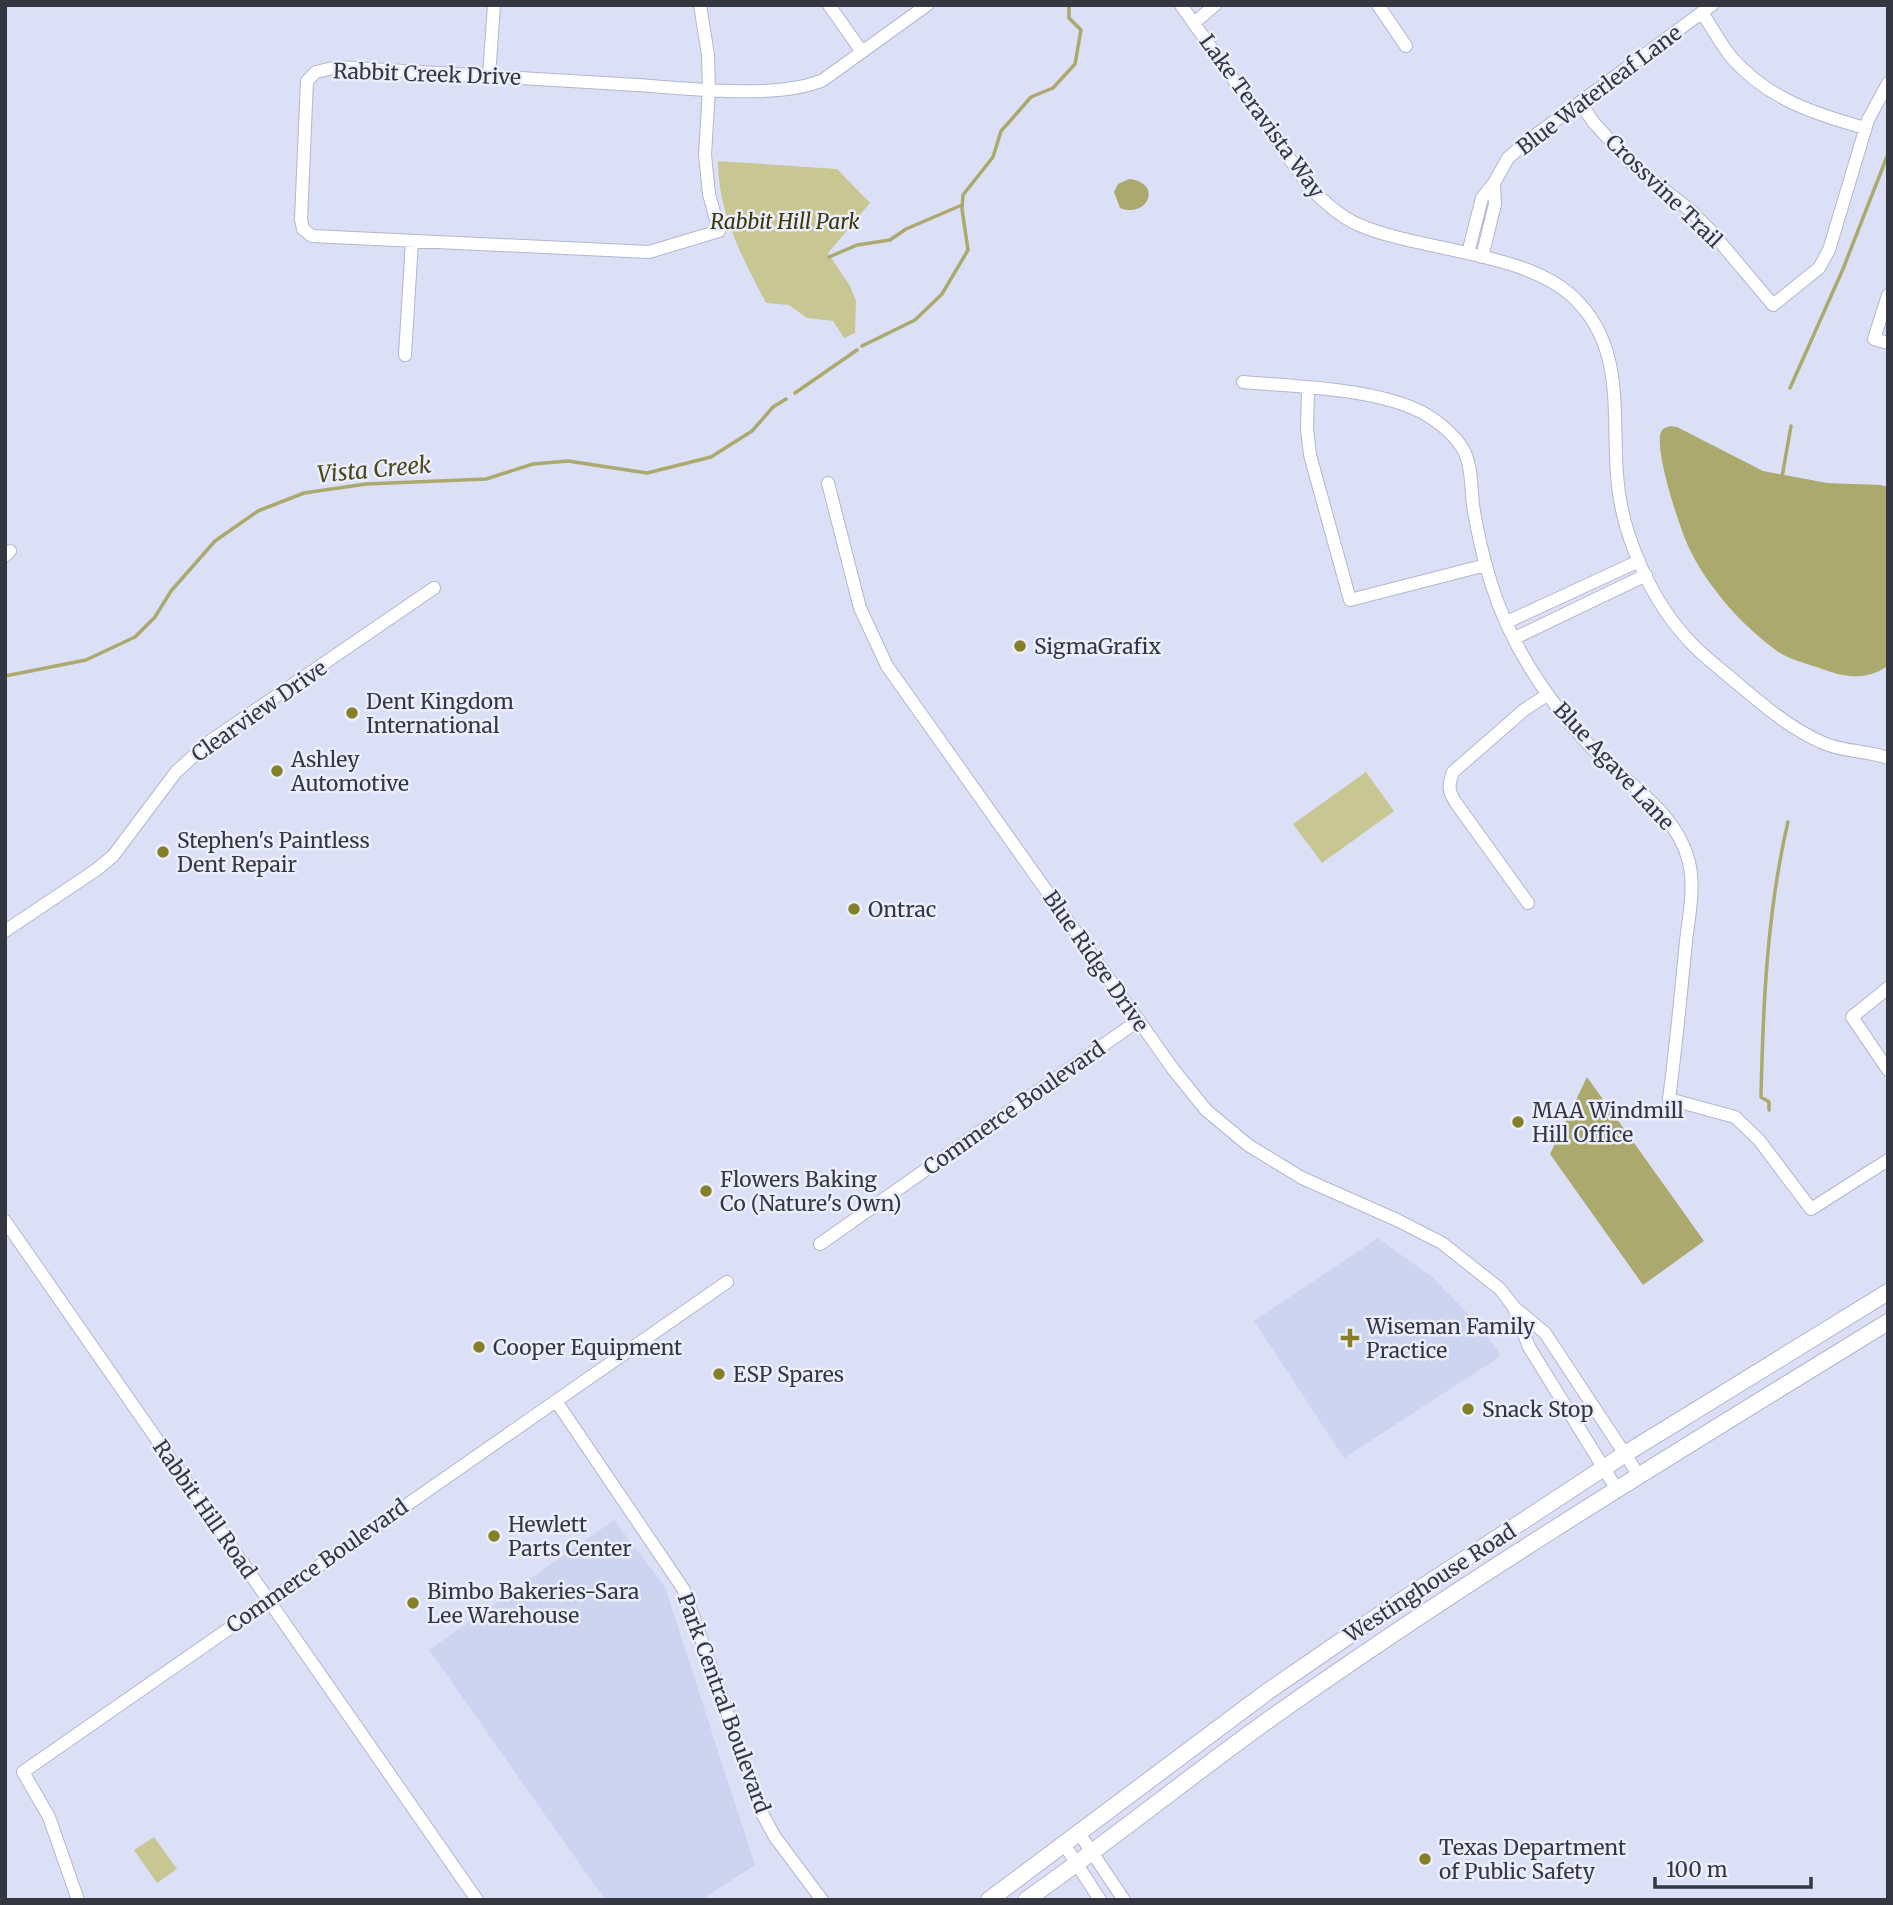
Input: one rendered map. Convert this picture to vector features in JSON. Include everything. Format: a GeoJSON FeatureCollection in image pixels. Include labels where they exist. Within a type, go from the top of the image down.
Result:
{"type":"FeatureCollection","features":[{"type":"Feature","properties":{"kind":"main road","name":"Westinghouse Road"},"geometry":{"type":"LineString","coordinates":[[989,1900],[1278,1684],[1625,1454],[1888,1292]]}},
{"type":"Feature","properties":{"kind":"main road","name":"Westinghouse Road"},"geometry":{"type":"LineString","coordinates":[[1026,1900],[1093,1853],[1281,1711],[1499,1564],[1616,1488],[1888,1322]]}},
{"type":"Feature","properties":{"kind":"street"},"geometry":{"type":"LineString","coordinates":[[489,76],[494,5]]}},
{"type":"Feature","properties":{"kind":"street"},"geometry":{"type":"LineString","coordinates":[[700,5],[708,55],[709,89]]}},
{"type":"Feature","properties":{"kind":"street"},"geometry":{"type":"LineString","coordinates":[[829,5],[862,52]]}},
{"type":"Feature","properties":{"kind":"street","name":"Rabbit Creek Drive"},"geometry":{"type":"LineString","coordinates":[[709,89],[705,155],[709,194],[719,231],[649,252],[312,236],[303,229],[301,195],[307,82],[316,72],[337,67],[709,89],[789,90],[807,87],[823,80],[928,5]]}},
{"type":"Feature","properties":{"kind":"street","name":"Lake Teravista Way"},"geometry":{"type":"LineString","coordinates":[[1181,5],[1311,189],[1330,207],[1354,223],[1376,232],[1468,253],[1548,280],[1570,294],[1589,314],[1608,351],[1612,372],[1617,476],[1622,511],[1633,548],[1668,612],[1693,646],[1792,727],[1824,744],[1885,756]]}},
{"type":"Feature","properties":{"kind":"street"},"geometry":{"type":"LineString","coordinates":[[1194,23],[1215,5]]}},
{"type":"Feature","properties":{"kind":"street"},"geometry":{"type":"LineString","coordinates":[[1378,5],[1406,46]]}},
{"type":"Feature","properties":{"kind":"street"},"geometry":{"type":"LineString","coordinates":[[1707,9],[1731,57],[1755,81],[1783,100],[1818,115],[1866,128]]}},
{"type":"Feature","properties":{"kind":"street","name":"Blue Waterleaf Lane"},"geometry":{"type":"LineString","coordinates":[[1468,253],[1482,198],[1508,158],[1707,9]]}},
{"type":"Feature","properties":{"kind":"street","name":"Crossvine Trail"},"geometry":{"type":"LineString","coordinates":[[1581,104],[1594,123],[1633,165],[1691,211],[1710,230],[1773,305],[1819,268],[1829,250],[1873,107],[1888,83]]}},
{"type":"Feature","properties":{"kind":"street","name":"Blue Waterleaf Lane"},"geometry":{"type":"LineString","coordinates":[[1482,257],[1495,204],[1494,183]]}},
{"type":"Feature","properties":{"kind":"street"},"geometry":{"type":"LineString","coordinates":[[405,355],[412,241]]}},
{"type":"Feature","properties":{"kind":"street"},"geometry":{"type":"LineString","coordinates":[[1888,295],[1874,339],[1888,343]]}},
{"type":"Feature","properties":{"kind":"street","name":"Blue Agave Lane"},"geometry":{"type":"LineString","coordinates":[[1243,382],[1372,396],[1416,409],[1434,419],[1465,453],[1486,565],[1528,668],[1589,746],[1658,808],[1683,843],[1689,864],[1690,900],[1675,1065],[1669,1099],[1735,1117],[1759,1140],[1811,1209],[1888,1160]]}},
{"type":"Feature","properties":{"kind":"street"},"geometry":{"type":"LineString","coordinates":[[1308,388],[1307,429],[1310,455],[1350,600],[1486,565]]}},
{"type":"Feature","properties":{"kind":"street","name":"Blue Ridge Drive"},"geometry":{"type":"LineString","coordinates":[[828,482],[860,608],[887,666],[1173,1069],[1206,1110],[1248,1145],[1303,1178],[1442,1243],[1500,1289],[1514,1307],[1545,1333],[1639,1474]]}},
{"type":"Feature","properties":{"kind":"street"},"geometry":{"type":"LineString","coordinates":[[1507,622],[1639,561]]}},
{"type":"Feature","properties":{"kind":"street"},"geometry":{"type":"LineString","coordinates":[[1515,638],[1646,575]]}},
{"type":"Feature","properties":{"kind":"street","name":"Clearview Drive"},"geometry":{"type":"LineString","coordinates":[[5,931],[113,856],[176,772],[209,742],[434,588]]}},
{"type":"Feature","properties":{"kind":"street"},"geometry":{"type":"LineString","coordinates":[[1528,903],[1455,803],[1448,784],[1454,772],[1524,710],[1547,695]]}},
{"type":"Feature","properties":{"kind":"street"},"geometry":{"type":"LineString","coordinates":[[1888,988],[1852,1017],[1888,1070]]}},
{"type":"Feature","properties":{"kind":"street","name":"Commerce Boulevard"},"geometry":{"type":"LineString","coordinates":[[820,1244],[1139,1020]]}},
{"type":"Feature","properties":{"kind":"street","name":"Rabbit Hill Road"},"geometry":{"type":"LineString","coordinates":[[5,1221],[477,1900]]}},
{"type":"Feature","properties":{"kind":"street","name":"Commerce Boulevard"},"geometry":{"type":"LineString","coordinates":[[78,1900],[49,1817],[23,1772],[727,1282]]}},
{"type":"Feature","properties":{"kind":"street","name":"Blue Ridge Drive"},"geometry":{"type":"LineString","coordinates":[[1514,1307],[1529,1347],[1616,1488]]}},
{"type":"Feature","properties":{"kind":"street","name":"Park Central Boulevard"},"geometry":{"type":"LineString","coordinates":[[556,1401],[684,1590],[763,1815],[775,1837],[822,1900]]}},
{"type":"Feature","properties":{"kind":"street"},"geometry":{"type":"LineString","coordinates":[[1079,1833],[1124,1900]]}},
{"type":"Feature","properties":{"kind":"street"},"geometry":{"type":"LineString","coordinates":[[1064,1844],[1100,1900]]}},
{"type":"Feature","properties":{"kind":"shaded area"},"geometry":{"type":"Polygon","coordinates":[[[1129,179],[1140,182],[1149,193],[1144,205],[1138,209],[1120,208],[1114,192],[1118,184],[1129,179]]]}},
{"type":"Feature","properties":{"kind":"shaded area"},"geometry":{"type":"Polygon","coordinates":[[[1670,426],[1677,427],[1763,471],[1827,483],[1888,487],[1888,666],[1870,674],[1853,676],[1797,660],[1769,645],[1729,607],[1695,560],[1678,518],[1661,454],[1661,432],[1670,426]]]}},
{"type":"Feature","properties":{"kind":"shaded area"},"geometry":{"type":"Polygon","coordinates":[[[1587,1077],[1704,1241],[1643,1285],[1550,1154],[1587,1077]]]}},
{"type":"Feature","properties":{"kind":"shaded area"},"geometry":{"type":"Polygon","coordinates":[[[1378,1238],[1433,1278],[1481,1327],[1501,1356],[1344,1458],[1254,1321],[1378,1238]]]}},
{"type":"Feature","properties":{"kind":"shaded area"},"geometry":{"type":"Polygon","coordinates":[[[614,1520],[665,1587],[755,1865],[701,1900],[605,1900],[429,1650],[614,1520]]]}},
{"type":"Feature","properties":{"kind":"green space","name":"Rabbit Hill Park"},"geometry":{"type":"Polygon","coordinates":[[[718,161],[837,169],[870,203],[828,253],[850,286],[856,301],[855,333],[844,338],[833,321],[807,318],[789,305],[766,303],[740,252],[727,217],[718,161]]]}},
{"type":"Feature","properties":{"kind":"green space"},"geometry":{"type":"Polygon","coordinates":[[[1366,772],[1394,811],[1322,863],[1293,824],[1366,772]]]}},
{"type":"Feature","properties":{"kind":"green space"},"geometry":{"type":"Polygon","coordinates":[[[154,1837],[177,1869],[157,1883],[134,1850],[154,1837]]]}},
{"type":"Feature","properties":{"kind":"waterway","name":"Vista Creek"},"geometry":{"type":"LineString","coordinates":[[862,346],[915,320],[942,294],[968,250],[962,209],[963,195],[993,157],[1001,131],[1031,97],[1053,88],[1075,64],[1081,30],[1069,18],[1069,5]]}},
{"type":"Feature","properties":{"kind":"waterway"},"geometry":{"type":"LineString","coordinates":[[1790,388],[1843,269],[1888,154]]}},
{"type":"Feature","properties":{"kind":"waterway"},"geometry":{"type":"LineString","coordinates":[[829,257],[857,245],[890,240],[906,229],[962,205]]}},
{"type":"Feature","properties":{"kind":"waterway","name":"Vista Creek"},"geometry":{"type":"LineString","coordinates":[[795,393],[857,350]]}},
{"type":"Feature","properties":{"kind":"waterway","name":"Vista Creek"},"geometry":{"type":"LineString","coordinates":[[5,676],[86,660],[135,637],[155,617],[171,591],[215,541],[258,511],[304,493],[366,484],[486,479],[533,464],[568,461],[647,473],[711,457],[752,431],[773,407],[786,399]]}},
{"type":"Feature","properties":{"kind":"waterway"},"geometry":{"type":"LineString","coordinates":[[1782,477],[1791,426]]}},
{"type":"Feature","properties":{"kind":"waterway"},"geometry":{"type":"LineString","coordinates":[[1769,1110],[1769,1102],[1761,1097],[1765,993],[1775,890],[1788,822]]}},
{"type":"Feature","properties":{"kind":"place","name":"SigmaGrafix"},"geometry":{"type":"Point","coordinates":[1020,646]}},
{"type":"Feature","properties":{"kind":"place","name":"Dent Kingdom International"},"geometry":{"type":"Point","coordinates":[352,713]}},
{"type":"Feature","properties":{"kind":"place","name":"Ashley Automotive"},"geometry":{"type":"Point","coordinates":[277,771]}},
{"type":"Feature","properties":{"kind":"place","name":"Stephen's Paintless Dent Repair"},"geometry":{"type":"Point","coordinates":[163,852]}},
{"type":"Feature","properties":{"kind":"place","name":"Ontrac"},"geometry":{"type":"Point","coordinates":[854,909]}},
{"type":"Feature","properties":{"kind":"place","name":"MAA Windmill Hill Office"},"geometry":{"type":"Point","coordinates":[1518,1122]}},
{"type":"Feature","properties":{"kind":"place","name":"Flowers Baking Co (Nature's Own)"},"geometry":{"type":"Point","coordinates":[706,1191]}},
{"type":"Feature","properties":{"kind":"place","name":"Wiseman Family Practice"},"geometry":{"type":"Point","coordinates":[1350,1338]}},
{"type":"Feature","properties":{"kind":"place","name":"Cooper Equipment"},"geometry":{"type":"Point","coordinates":[479,1347]}},
{"type":"Feature","properties":{"kind":"place","name":"ESP Spares"},"geometry":{"type":"Point","coordinates":[719,1374]}},
{"type":"Feature","properties":{"kind":"place","name":"Snack Stop"},"geometry":{"type":"Point","coordinates":[1468,1409]}},
{"type":"Feature","properties":{"kind":"place","name":"Hewlett Parts Center"},"geometry":{"type":"Point","coordinates":[494,1536]}},
{"type":"Feature","properties":{"kind":"place","name":"Bimbo Bakeries-Sara Lee Warehouse"},"geometry":{"type":"Point","coordinates":[413,1603]}},
{"type":"Feature","properties":{"kind":"place","name":"Texas Department of Public Safety"},"geometry":{"type":"Point","coordinates":[1425,1859]}}]}
